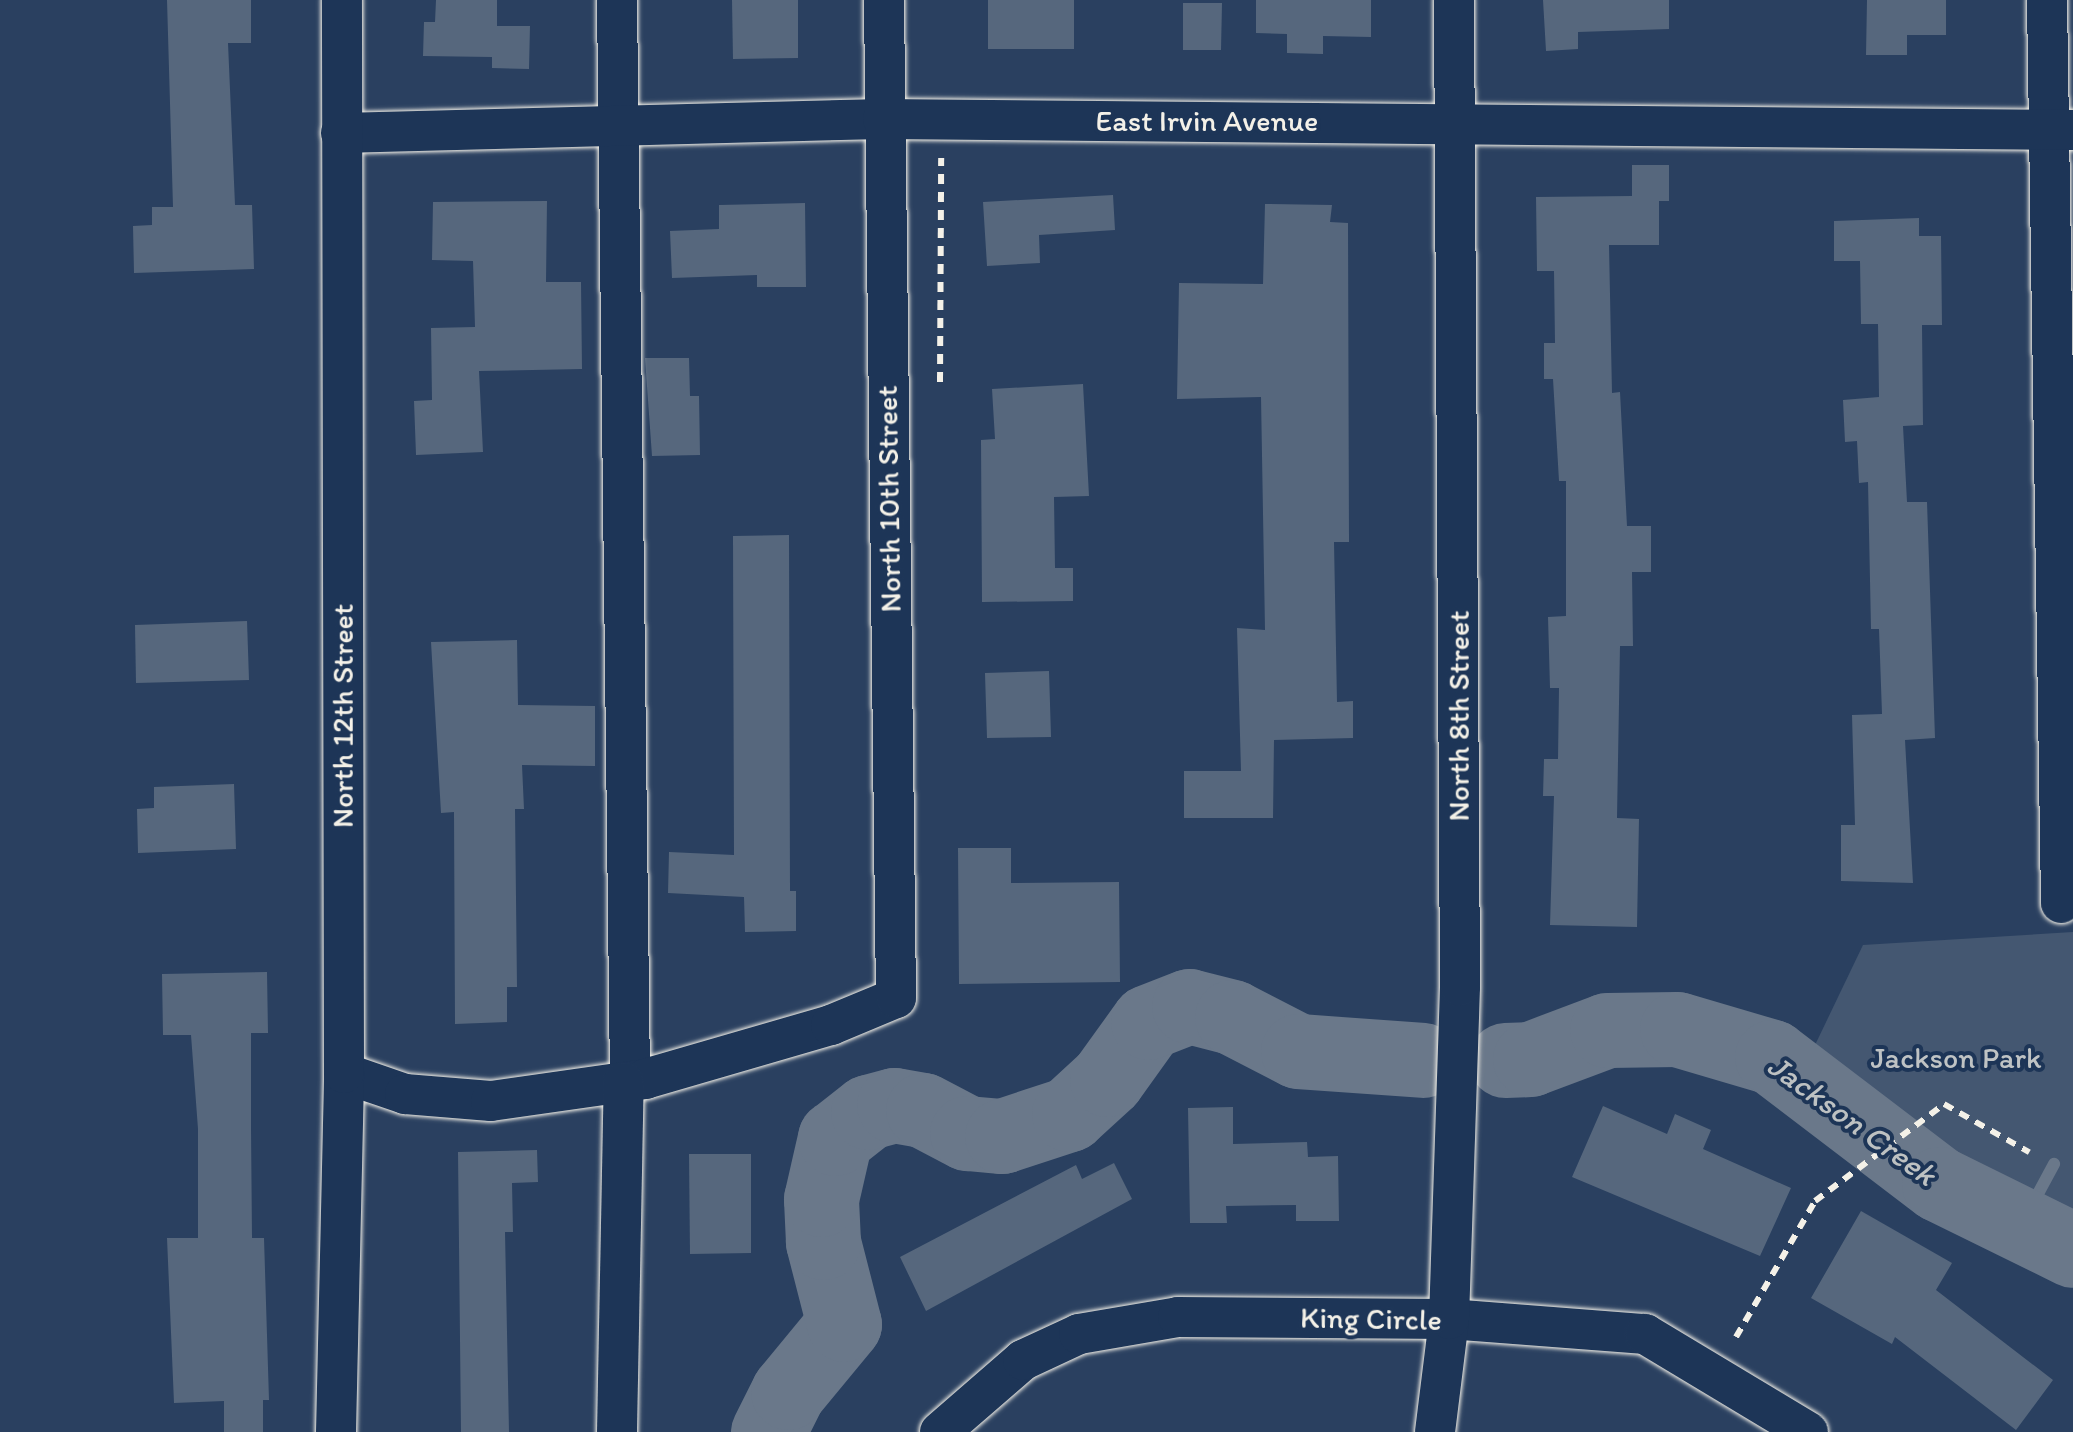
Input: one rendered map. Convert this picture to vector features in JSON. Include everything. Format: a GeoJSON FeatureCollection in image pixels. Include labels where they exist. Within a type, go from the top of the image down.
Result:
{"type":"FeatureCollection","features":[{"type":"Feature","properties":{"kind":"street","name":"North 12th Street"},"geometry":{"type":"LineString","coordinates":[[336,1432],[344,1073],[342,0]]}},
{"type":"Feature","properties":{"kind":"street"},"geometry":{"type":"LineString","coordinates":[[617,0],[627,1081],[617,1432]]}},
{"type":"Feature","properties":{"kind":"street","name":"North 10th Street"},"geometry":{"type":"LineString","coordinates":[[627,1081],[831,1025],[896,998],[884,0]]}},
{"type":"Feature","properties":{"kind":"street","name":"North 8th Street"},"geometry":{"type":"LineString","coordinates":[[1436,1432],[1449,1319],[1460,986],[1454,0]]}},
{"type":"Feature","properties":{"kind":"street"},"geometry":{"type":"LineString","coordinates":[[2047,0],[2059,130],[2061,903]]}},
{"type":"Feature","properties":{"kind":"street","name":"East Irvin Avenue"},"geometry":{"type":"LineString","coordinates":[[341,133],[883,119],[2059,130]]}},
{"type":"Feature","properties":{"kind":"street"},"geometry":{"type":"LineString","coordinates":[[344,1073],[404,1094],[491,1101],[627,1081]]}},
{"type":"Feature","properties":{"kind":"street","name":"King Circle"},"geometry":{"type":"LineString","coordinates":[[940,1432],[1023,1360],[1079,1334],[1178,1317],[1449,1319],[1645,1334],[1808,1432]]}},
{"type":"Feature","properties":{"kind":"path"},"geometry":{"type":"LineString","coordinates":[[940,382],[941,158]]}},
{"type":"Feature","properties":{"kind":"path"},"geometry":{"type":"LineString","coordinates":[[1736,1337],[1815,1201],[1944,1104],[2029,1152]]}},
{"type":"Feature","properties":{"kind":"green space","name":"Jackson Park"},"geometry":{"type":"Polygon","coordinates":[[[2073,932],[2073,1278],[1793,1091],[1863,945],[2073,932]]]}},
{"type":"Feature","properties":{"kind":"building"},"geometry":{"type":"Polygon","coordinates":[[[167,0],[251,0],[251,43],[228,43],[235,205],[252,205],[254,269],[134,273],[133,226],[152,225],[152,207],[173,207],[167,0]]]}},
{"type":"Feature","properties":{"kind":"building"},"geometry":{"type":"Polygon","coordinates":[[[436,0],[497,0],[497,26],[530,26],[529,69],[492,68],[492,57],[423,56],[424,22],[435,22],[436,0]]]}},
{"type":"Feature","properties":{"kind":"building"},"geometry":{"type":"Polygon","coordinates":[[[732,0],[798,0],[798,58],[733,59],[732,0]]]}},
{"type":"Feature","properties":{"kind":"building"},"geometry":{"type":"Polygon","coordinates":[[[988,0],[1074,0],[1074,49],[988,49],[988,0]]]}},
{"type":"Feature","properties":{"kind":"building"},"geometry":{"type":"Polygon","coordinates":[[[1256,0],[1371,0],[1371,37],[1323,36],[1323,54],[1287,53],[1287,34],[1256,33],[1256,0]]]}},
{"type":"Feature","properties":{"kind":"building"},"geometry":{"type":"Polygon","coordinates":[[[1543,0],[1669,0],[1669,29],[1578,32],[1578,49],[1546,51],[1543,0]]]}},
{"type":"Feature","properties":{"kind":"building"},"geometry":{"type":"Polygon","coordinates":[[[1867,0],[1946,0],[1946,35],[1907,35],[1907,55],[1866,55],[1867,0]]]}},
{"type":"Feature","properties":{"kind":"building"},"geometry":{"type":"Polygon","coordinates":[[[1183,3],[1222,3],[1221,50],[1183,50],[1183,3]]]}},
{"type":"Feature","properties":{"kind":"building"},"geometry":{"type":"Polygon","coordinates":[[[1632,165],[1669,165],[1669,201],[1659,201],[1659,245],[1609,245],[1612,393],[1620,392],[1627,526],[1651,526],[1651,572],[1632,572],[1633,646],[1620,646],[1617,818],[1639,819],[1637,927],[1550,925],[1554,796],[1543,796],[1544,759],[1558,759],[1559,688],[1550,688],[1548,617],[1566,616],[1566,481],[1559,481],[1553,379],[1544,379],[1544,343],[1555,343],[1554,271],[1537,271],[1536,197],[1632,196],[1632,165]]]}},
{"type":"Feature","properties":{"kind":"building"},"geometry":{"type":"Polygon","coordinates":[[[1113,195],[1115,230],[1039,235],[1040,263],[987,266],[983,202],[1113,195]]]}},
{"type":"Feature","properties":{"kind":"building"},"geometry":{"type":"Polygon","coordinates":[[[547,201],[546,282],[581,282],[582,369],[479,371],[483,452],[416,455],[414,401],[432,400],[431,328],[475,327],[473,261],[432,260],[433,202],[547,201]]]}},
{"type":"Feature","properties":{"kind":"building"},"geometry":{"type":"Polygon","coordinates":[[[805,203],[806,287],[757,287],[757,275],[672,278],[670,231],[719,229],[719,205],[805,203]]]}},
{"type":"Feature","properties":{"kind":"building"},"geometry":{"type":"Polygon","coordinates":[[[1265,204],[1332,205],[1330,222],[1348,223],[1349,542],[1334,542],[1337,702],[1353,701],[1353,738],[1274,740],[1273,818],[1184,818],[1184,771],[1241,771],[1237,628],[1265,630],[1261,397],[1177,399],[1179,283],[1263,284],[1265,204]]]}},
{"type":"Feature","properties":{"kind":"building"},"geometry":{"type":"Polygon","coordinates":[[[1919,218],[1919,236],[1941,236],[1942,325],[1922,325],[1923,425],[1903,426],[1907,502],[1927,502],[1935,738],[1905,740],[1913,883],[1841,881],[1841,825],[1855,825],[1852,715],[1882,714],[1879,629],[1871,629],[1868,482],[1859,483],[1857,441],[1845,442],[1843,400],[1879,397],[1878,324],[1861,324],[1860,261],[1834,261],[1834,221],[1919,218]]]}},
{"type":"Feature","properties":{"kind":"building"},"geometry":{"type":"Polygon","coordinates":[[[645,358],[689,358],[690,396],[699,396],[700,455],[652,456],[645,358]]]}},
{"type":"Feature","properties":{"kind":"building"},"geometry":{"type":"Polygon","coordinates":[[[1083,384],[1089,496],[1054,497],[1055,568],[1073,568],[1073,601],[982,602],[981,440],[995,439],[992,389],[1083,384]]]}},
{"type":"Feature","properties":{"kind":"building"},"geometry":{"type":"Polygon","coordinates":[[[789,535],[790,891],[796,891],[796,931],[745,932],[744,897],[668,893],[669,852],[734,855],[733,536],[789,535]]]}},
{"type":"Feature","properties":{"kind":"building"},"geometry":{"type":"Polygon","coordinates":[[[247,621],[249,680],[136,683],[135,625],[247,621]]]}},
{"type":"Feature","properties":{"kind":"building"},"geometry":{"type":"Polygon","coordinates":[[[517,640],[518,705],[595,706],[595,766],[522,765],[524,809],[515,809],[517,987],[507,987],[507,1022],[455,1024],[454,812],[441,813],[431,642],[517,640]]]}},
{"type":"Feature","properties":{"kind":"building"},"geometry":{"type":"Polygon","coordinates":[[[1049,671],[1051,737],[987,738],[985,673],[1049,671]]]}},
{"type":"Feature","properties":{"kind":"building"},"geometry":{"type":"Polygon","coordinates":[[[234,784],[236,849],[138,853],[137,809],[154,808],[154,787],[234,784]]]}},
{"type":"Feature","properties":{"kind":"building"},"geometry":{"type":"Polygon","coordinates":[[[958,848],[1011,848],[1011,883],[1119,882],[1120,982],[959,984],[958,848]]]}},
{"type":"Feature","properties":{"kind":"building"},"geometry":{"type":"Polygon","coordinates":[[[267,972],[268,1033],[251,1033],[251,1127],[252,1238],[264,1238],[269,1400],[263,1400],[263,1432],[224,1432],[224,1401],[174,1403],[167,1238],[198,1238],[198,1129],[191,1035],[163,1035],[162,974],[267,972]]]}},
{"type":"Feature","properties":{"kind":"building"},"geometry":{"type":"Polygon","coordinates":[[[1603,1106],[1667,1134],[1675,1114],[1711,1130],[1703,1149],[1791,1188],[1760,1256],[1572,1177],[1603,1106]]]}},
{"type":"Feature","properties":{"kind":"building"},"geometry":{"type":"Polygon","coordinates":[[[1233,1107],[1233,1144],[1307,1142],[1308,1157],[1338,1156],[1339,1221],[1296,1221],[1296,1205],[1226,1206],[1227,1223],[1190,1223],[1188,1108],[1233,1107]]]}},
{"type":"Feature","properties":{"kind":"building"},"geometry":{"type":"Polygon","coordinates":[[[537,1150],[538,1182],[512,1183],[513,1232],[505,1232],[509,1432],[461,1432],[458,1152],[537,1150]]]}},
{"type":"Feature","properties":{"kind":"building"},"geometry":{"type":"Polygon","coordinates":[[[689,1154],[751,1154],[751,1253],[690,1254],[689,1154]]]}},
{"type":"Feature","properties":{"kind":"building"},"geometry":{"type":"Polygon","coordinates":[[[1114,1163],[1132,1199],[926,1311],[900,1257],[1076,1165],[1082,1179],[1114,1163]]]}},
{"type":"Feature","properties":{"kind":"building"},"geometry":{"type":"Polygon","coordinates":[[[1861,1211],[1952,1263],[1936,1290],[2053,1380],[2016,1430],[1895,1337],[1892,1344],[1811,1298],[1861,1211]]]}},
{"type":"Feature","properties":{"kind":"waterway","name":"Jackson Creek"},"geometry":{"type":"LineString","coordinates":[[768,1432],[788,1392],[844,1324],[823,1242],[821,1199],[835,1138],[868,1112],[894,1105],[923,1110],[967,1133],[1002,1136],[1069,1114],[1107,1079],[1148,1022],[1189,1006],[1232,1017],[1298,1051],[1423,1060]]}},
{"type":"Feature","properties":{"kind":"waterway","name":"Jackson Creek"},"geometry":{"type":"LineString","coordinates":[[1505,1060],[1530,1059],[1607,1030],[1677,1029],[1772,1057],[1939,1184],[2073,1250]]}},
{"type":"Feature","properties":{"kind":"waterway"},"geometry":{"type":"LineString","coordinates":[[2019,1229],[2054,1164]]}}]}
